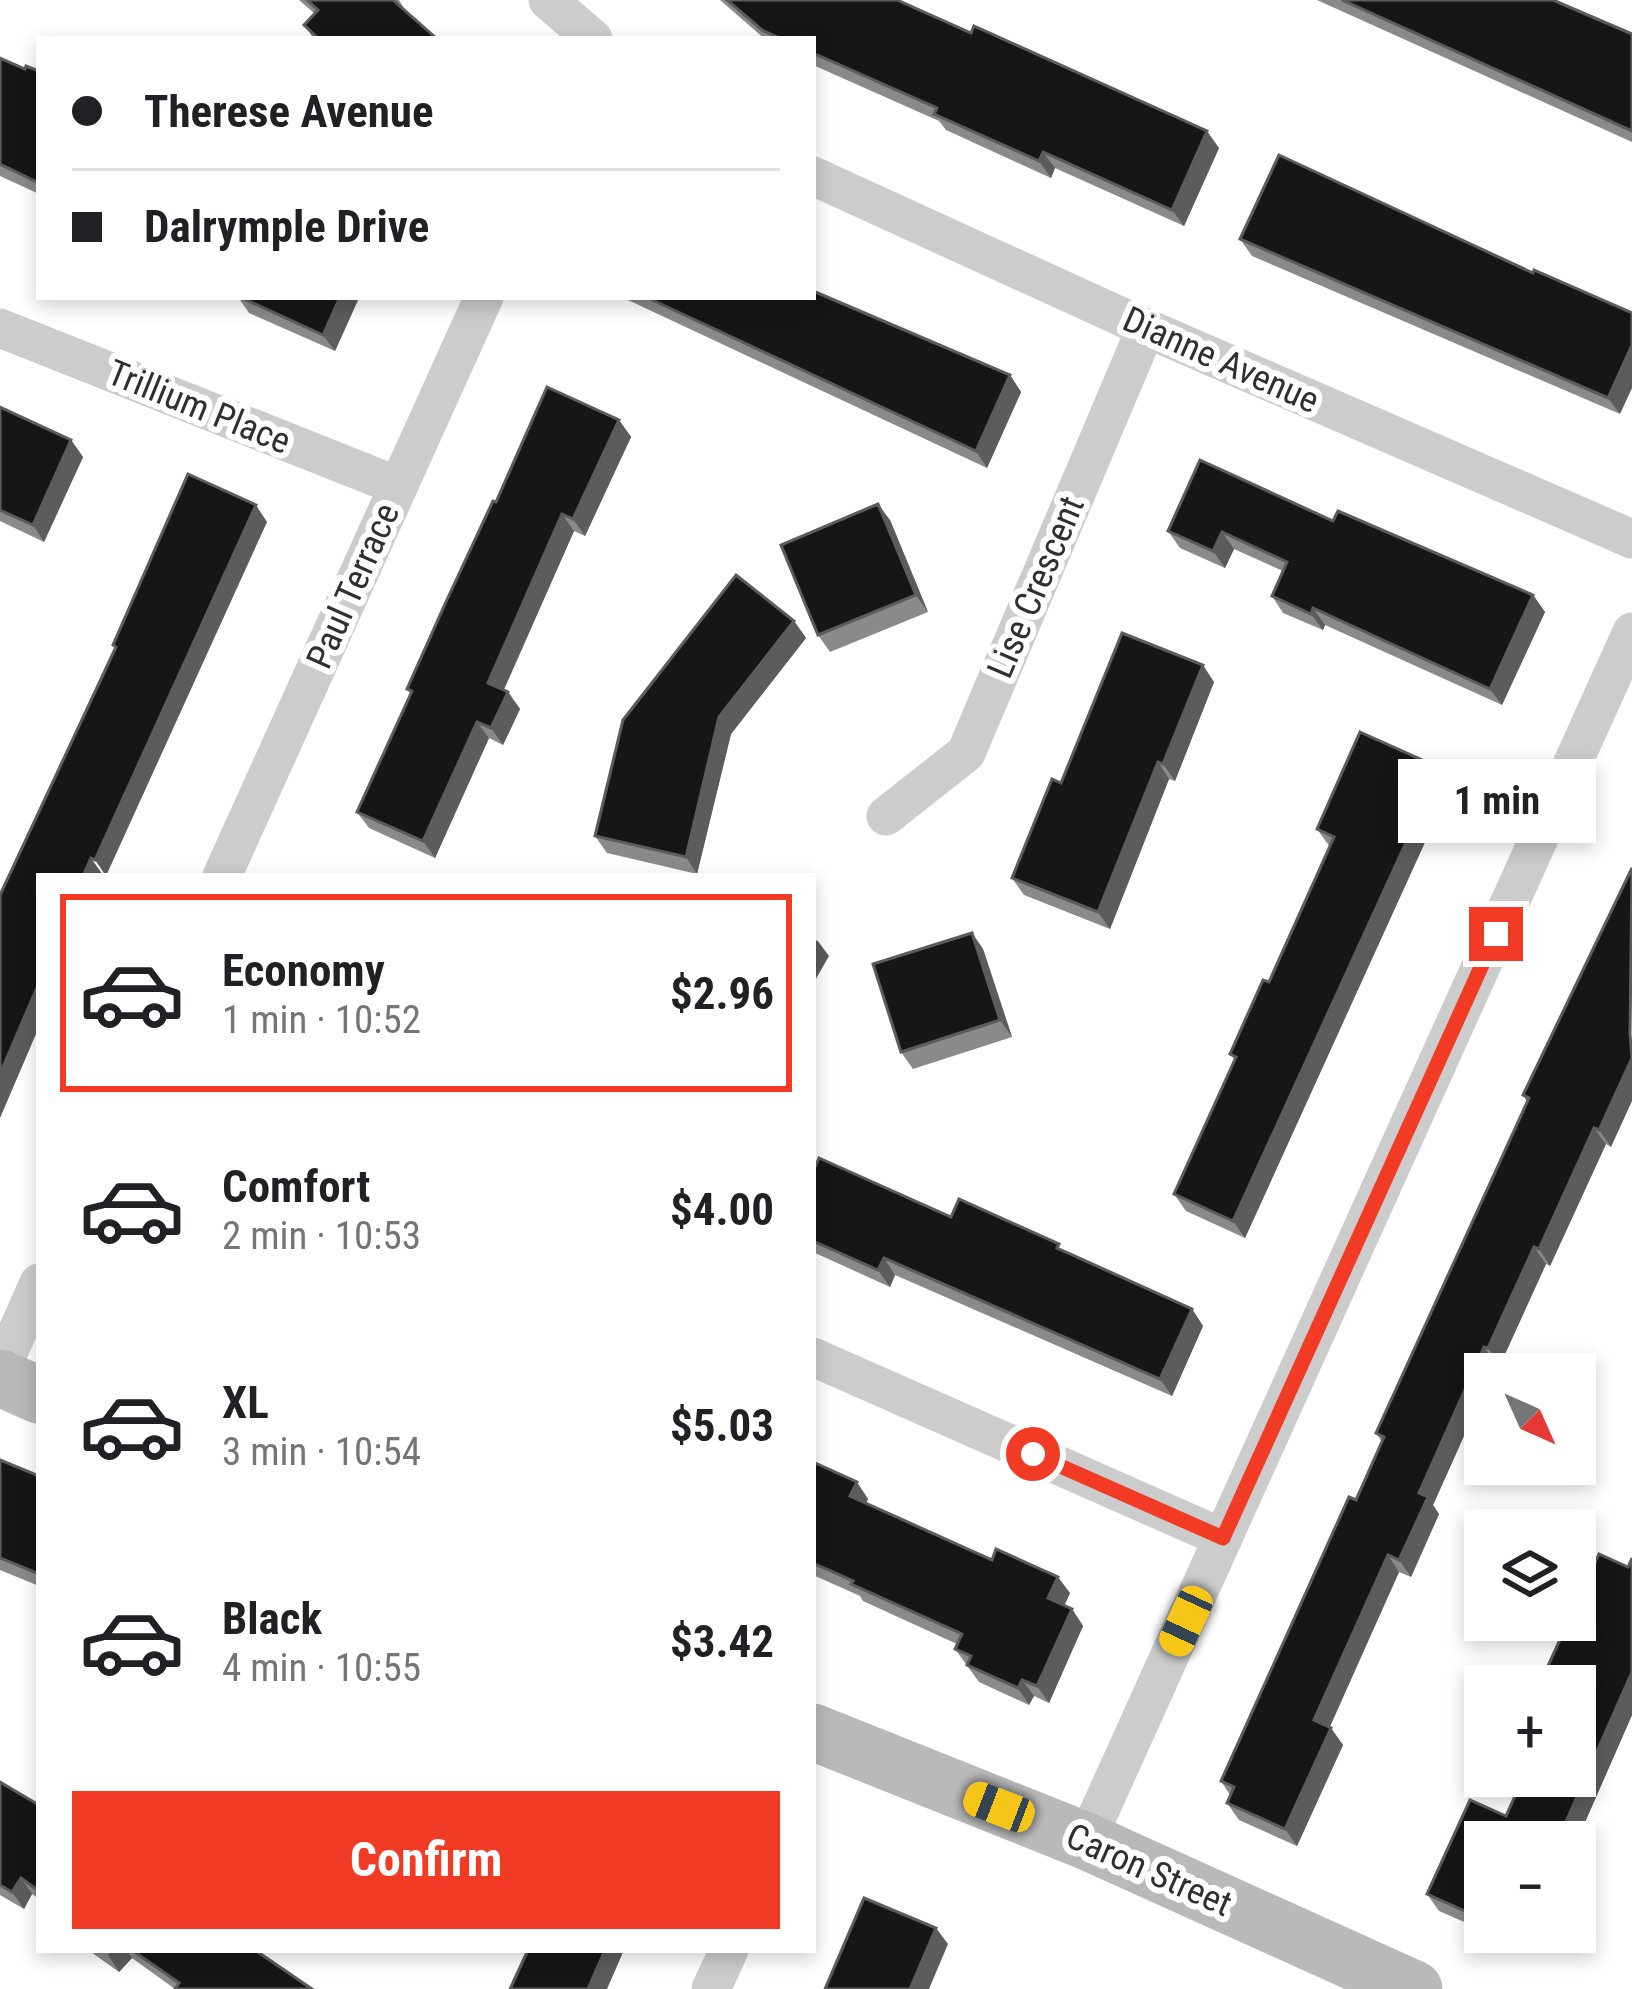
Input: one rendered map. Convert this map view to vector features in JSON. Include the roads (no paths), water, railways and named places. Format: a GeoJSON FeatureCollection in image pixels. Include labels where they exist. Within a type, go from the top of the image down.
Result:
{"type":"FeatureCollection","features":[{"type":"Feature","properties":{"kind":"street"},"geometry":{"type":"LineString","coordinates":[[548,0],[590,36]]}},
{"type":"Feature","properties":{"kind":"street","name":"Dianne Avenue"},"geometry":{"type":"LineString","coordinates":[[816,177],[1146,328],[1632,539]]}},
{"type":"Feature","properties":{"kind":"street","name":"Paul Terrace"},"geometry":{"type":"LineString","coordinates":[[222,873],[483,300]]}},
{"type":"Feature","properties":{"kind":"street","name":"Trillium Place"},"geometry":{"type":"LineString","coordinates":[[0,328],[398,486]]}},
{"type":"Feature","properties":{"kind":"street","name":"Lise Crescent"},"geometry":{"type":"LineString","coordinates":[[886,816],[966,753],[1146,328]]}},
{"type":"Feature","properties":{"kind":"street"},"geometry":{"type":"LineString","coordinates":[[1086,1841],[1632,632]]}},
{"type":"Feature","properties":{"kind":"street"},"geometry":{"type":"LineString","coordinates":[[36,1290],[0,1375],[36,1393]]}},
{"type":"Feature","properties":{"kind":"street"},"geometry":{"type":"LineString","coordinates":[[816,1358],[1223,1538]]}},
{"type":"Feature","properties":{"kind":"street","name":"Caron Street"},"geometry":{"type":"LineString","coordinates":[[817,1745],[1086,1841],[1414,1989]]}},
{"type":"Feature","properties":{"kind":"street"},"geometry":{"type":"LineString","coordinates":[[711,1989],[728,1953]]}}]}
